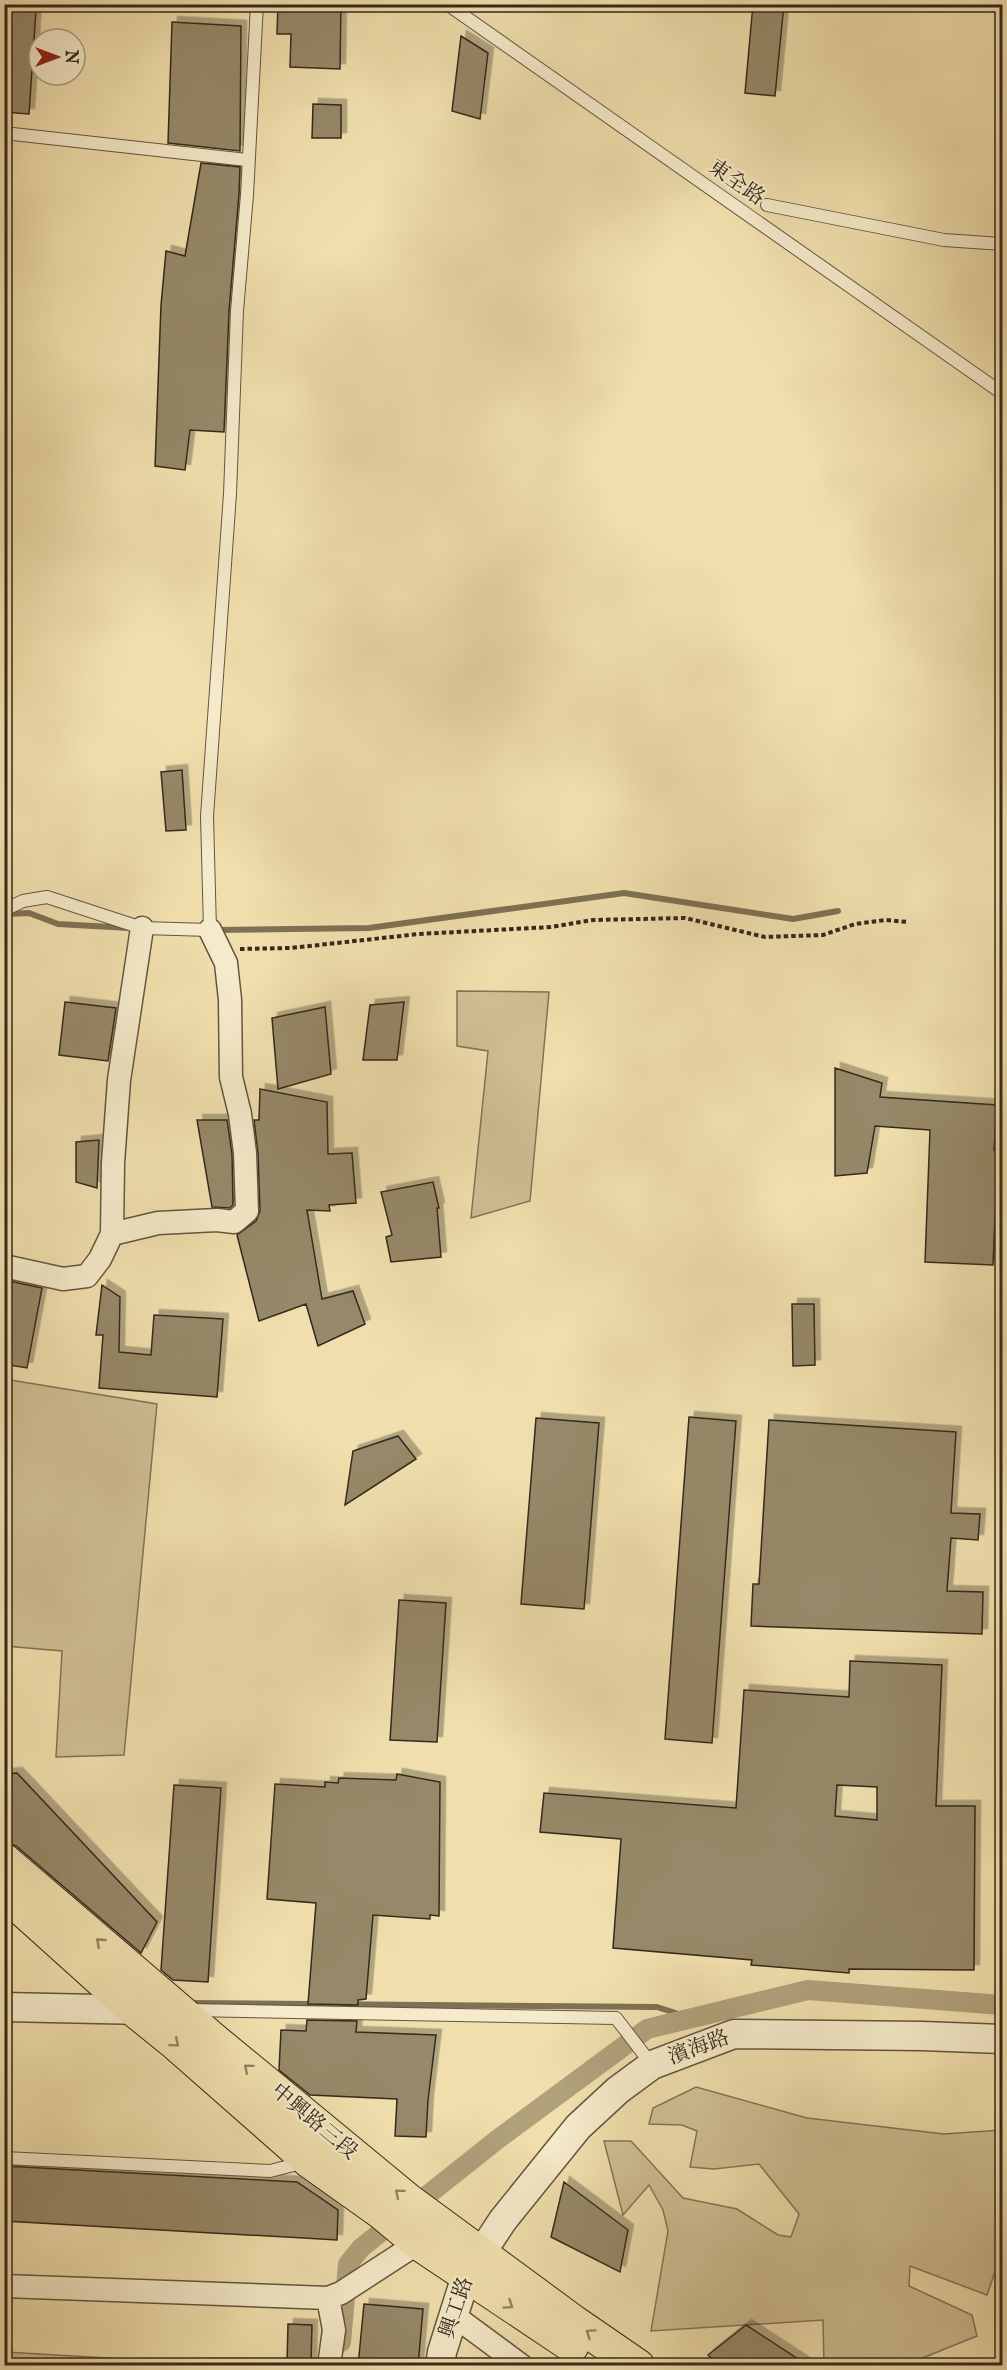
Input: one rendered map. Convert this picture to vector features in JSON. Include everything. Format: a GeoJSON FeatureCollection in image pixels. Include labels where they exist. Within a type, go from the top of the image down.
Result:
{"type":"FeatureCollection","features":[{"type":"Feature","properties":{"kind":"main road","name":"中興路三段"},"geometry":{"type":"LineString","coordinates":[[4,1860],[179,2010],[408,2200],[418,2241]]}},
{"type":"Feature","properties":{"kind":"main road","name":"中興路三段"},"geometry":{"type":"LineString","coordinates":[[4,1893],[134,2010],[309,2161],[418,2241],[473,2265],[574,2322],[638,2366]]}},
{"type":"Feature","properties":{"kind":"main road","name":"中興路三段"},"geometry":{"type":"LineString","coordinates":[[473,2265],[601,2366]]}},
{"type":"Feature","properties":{"kind":"street"},"geometry":{"type":"LineString","coordinates":[[4,1266],[63,1279],[87,1276],[100,1259],[112,1234],[113,1163],[119,1080],[142,928]]}},
{"type":"Feature","properties":{"kind":"street"},"geometry":{"type":"LineString","coordinates":[[112,1234],[158,1223],[217,1220],[234,1222],[247,1210],[245,1154],[240,1113],[231,1077],[230,1000],[226,963],[210,930]]}},
{"type":"Feature","properties":{"kind":"street"},"geometry":{"type":"LineString","coordinates":[[4,2007],[179,2010]]}},
{"type":"Feature","properties":{"kind":"street","name":"濱海路"},"geometry":{"type":"LineString","coordinates":[[473,2265],[503,2220],[578,2127],[618,2090],[652,2065],[734,2034],[1002,2039]]}},
{"type":"Feature","properties":{"kind":"street"},"geometry":{"type":"LineString","coordinates":[[4,2286],[334,2295],[418,2241]]}},
{"type":"Feature","properties":{"kind":"street","name":"興工路"},"geometry":{"type":"LineString","coordinates":[[440,2366],[453,2315],[473,2265]]}},
{"type":"Feature","properties":{"kind":"street"},"geometry":{"type":"LineString","coordinates":[[329,2366],[334,2330],[334,2295]]}},
{"type":"Feature","properties":{"kind":"street"},"geometry":{"type":"LineString","coordinates":[[453,2315],[522,2366]]}},
{"type":"Feature","properties":{"kind":"lane"},"geometry":{"type":"LineString","coordinates":[[4,910],[22,901],[47,897],[142,928],[210,930],[207,816],[230,494],[236,333],[247,195],[247,160],[257,4]]}},
{"type":"Feature","properties":{"kind":"lane","name":"東全路"},"geometry":{"type":"LineString","coordinates":[[447,4],[1002,393]]}},
{"type":"Feature","properties":{"kind":"lane"},"geometry":{"type":"LineString","coordinates":[[4,134],[247,160]]}},
{"type":"Feature","properties":{"kind":"lane"},"geometry":{"type":"LineString","coordinates":[[767,205],[944,240],[1002,244]]}},
{"type":"Feature","properties":{"kind":"lane"},"geometry":{"type":"LineString","coordinates":[[179,2010],[616,2018],[652,2065]]}},
{"type":"Feature","properties":{"kind":"lane"},"geometry":{"type":"LineString","coordinates":[[4,2158],[270,2171],[309,2161]]}},
{"type":"Feature","properties":{"kind":"path"},"geometry":{"type":"LineString","coordinates":[[210,930],[223,949],[291,948],[419,934],[551,927],[593,920],[685,918],[765,937],[823,935],[855,924],[886,920],[908,922]]}},
{"type":"Feature","properties":{"kind":"shaded area"},"geometry":{"type":"Polygon","coordinates":[[[457,991],[549,992],[530,1201],[471,1218],[488,1051],[457,1046],[457,991]]]}},
{"type":"Feature","properties":{"kind":"shaded area"},"geometry":{"type":"Polygon","coordinates":[[[4,1379],[157,1404],[124,1755],[56,1757],[62,1651],[5,1646],[4,1379]]]}},
{"type":"Feature","properties":{"kind":"shaded area"},"geometry":{"type":"Polygon","coordinates":[[[696,2087],[807,2118],[944,2134],[1002,2130],[1002,2257],[987,2295],[910,2266],[909,2286],[972,2315],[977,2336],[915,2361],[915,2365],[824,2366],[823,2320],[651,2331],[668,2231],[663,2210],[649,2185],[623,2215],[604,2141],[631,2141],[683,2198],[737,2209],[778,2235],[791,2237],[799,2214],[759,2164],[714,2169],[690,2167],[697,2131],[682,2125],[649,2124],[653,2108],[696,2087]]]}},
{"type":"Feature","properties":{"kind":"shaded area"},"geometry":{"type":"Polygon","coordinates":[[[5,2352],[228,2365],[5,2365],[5,2352]]]}},
{"type":"Feature","properties":{"kind":"building"},"geometry":{"type":"Polygon","coordinates":[[[278,4],[341,4],[340,69],[290,67],[291,34],[277,34],[278,4]]]}},
{"type":"Feature","properties":{"kind":"building"},"geometry":{"type":"Polygon","coordinates":[[[753,4],[784,4],[775,96],[745,93],[753,4]]]}},
{"type":"Feature","properties":{"kind":"building"},"geometry":{"type":"Polygon","coordinates":[[[4,8],[36,10],[35,27],[27,27],[27,87],[31,87],[29,114],[4,112],[4,8]]]}},
{"type":"Feature","properties":{"kind":"building"},"geometry":{"type":"Polygon","coordinates":[[[172,22],[241,26],[240,151],[168,143],[172,22]]]}},
{"type":"Feature","properties":{"kind":"building"},"geometry":{"type":"Polygon","coordinates":[[[461,36],[488,53],[480,119],[452,111],[461,36]]]}},
{"type":"Feature","properties":{"kind":"building"},"geometry":{"type":"Polygon","coordinates":[[[313,104],[341,105],[341,138],[312,138],[313,104]]]}},
{"type":"Feature","properties":{"kind":"building"},"geometry":{"type":"Polygon","coordinates":[[[201,163],[240,167],[239,194],[229,311],[224,432],[190,430],[185,470],[155,466],[161,305],[166,251],[185,256],[201,163]]]}},
{"type":"Feature","properties":{"kind":"building"},"geometry":{"type":"Polygon","coordinates":[[[182,770],[186,830],[166,831],[161,772],[182,770]]]}},
{"type":"Feature","properties":{"kind":"building"},"geometry":{"type":"Polygon","coordinates":[[[65,1002],[116,1008],[108,1061],[59,1055],[65,1002]]]}},
{"type":"Feature","properties":{"kind":"building"},"geometry":{"type":"Polygon","coordinates":[[[404,1002],[397,1060],[363,1060],[370,1005],[404,1002]]]}},
{"type":"Feature","properties":{"kind":"building"},"geometry":{"type":"Polygon","coordinates":[[[325,1007],[331,1074],[278,1089],[272,1018],[325,1007]]]}},
{"type":"Feature","properties":{"kind":"building"},"geometry":{"type":"Polygon","coordinates":[[[835,1068],[882,1083],[880,1097],[997,1105],[994,1150],[998,1150],[993,1265],[925,1262],[930,1130],[875,1126],[867,1173],[835,1176],[835,1068]]]}},
{"type":"Feature","properties":{"kind":"building"},"geometry":{"type":"Polygon","coordinates":[[[260,1089],[327,1102],[328,1154],[352,1153],[356,1203],[329,1205],[330,1211],[307,1210],[322,1299],[353,1291],[365,1324],[318,1346],[306,1304],[259,1321],[237,1235],[256,1221],[260,1211],[258,1153],[254,1120],[259,1120],[260,1089]]]}},
{"type":"Feature","properties":{"kind":"building"},"geometry":{"type":"Polygon","coordinates":[[[197,1120],[227,1120],[232,1154],[233,1205],[230,1208],[212,1207],[197,1120]]]}},
{"type":"Feature","properties":{"kind":"building"},"geometry":{"type":"Polygon","coordinates":[[[99,1140],[97,1188],[76,1182],[76,1142],[99,1140]]]}},
{"type":"Feature","properties":{"kind":"building"},"geometry":{"type":"Polygon","coordinates":[[[433,1182],[439,1208],[437,1208],[441,1257],[391,1262],[386,1237],[392,1235],[381,1192],[433,1182]]]}},
{"type":"Feature","properties":{"kind":"building"},"geometry":{"type":"Polygon","coordinates":[[[4,1280],[42,1288],[27,1368],[4,1364],[4,1280]]]}},
{"type":"Feature","properties":{"kind":"building"},"geometry":{"type":"Polygon","coordinates":[[[102,1285],[120,1297],[119,1352],[151,1355],[154,1315],[223,1319],[217,1397],[99,1388],[103,1335],[96,1335],[102,1285]]]}},
{"type":"Feature","properties":{"kind":"building"},"geometry":{"type":"Polygon","coordinates":[[[792,1304],[814,1304],[815,1365],[793,1366],[792,1304]]]}},
{"type":"Feature","properties":{"kind":"building"},"geometry":{"type":"Polygon","coordinates":[[[689,1417],[736,1421],[712,1743],[665,1739],[689,1417]]]}},
{"type":"Feature","properties":{"kind":"building"},"geometry":{"type":"Polygon","coordinates":[[[536,1418],[599,1423],[584,1609],[521,1604],[536,1418]]]}},
{"type":"Feature","properties":{"kind":"building"},"geometry":{"type":"Polygon","coordinates":[[[769,1420],[956,1432],[951,1513],[980,1514],[978,1540],[951,1538],[947,1591],[983,1592],[982,1634],[751,1626],[753,1584],[759,1584],[769,1420]]]}},
{"type":"Feature","properties":{"kind":"building"},"geometry":{"type":"Polygon","coordinates":[[[398,1436],[416,1459],[345,1505],[353,1451],[398,1436]]]}},
{"type":"Feature","properties":{"kind":"building"},"geometry":{"type":"Polygon","coordinates":[[[399,1600],[446,1603],[437,1742],[390,1740],[399,1600]]]}},
{"type":"Feature","properties":{"kind":"building"},"geometry":{"type":"Polygon","coordinates":[[[850,1661],[942,1665],[936,1806],[975,1806],[974,1970],[849,1969],[849,1973],[751,1965],[752,1960],[613,1948],[621,1839],[540,1832],[544,1793],[736,1808],[744,1690],[849,1697],[850,1661]],[[837,1785],[835,1816],[877,1820],[877,1787],[837,1785]]]}},
{"type":"Feature","properties":{"kind":"building"},"geometry":{"type":"Polygon","coordinates":[[[17,1773],[157,1922],[141,1953],[16,1846],[4,1842],[4,1774],[17,1773]]]}},
{"type":"Feature","properties":{"kind":"building"},"geometry":{"type":"Polygon","coordinates":[[[397,1774],[440,1782],[439,1916],[430,1915],[430,1919],[373,1915],[366,1999],[358,2000],[358,2005],[308,2004],[316,1903],[267,1899],[275,1784],[325,1787],[325,1782],[338,1783],[339,1778],[396,1780],[397,1774]]]}},
{"type":"Feature","properties":{"kind":"building"},"geometry":{"type":"Polygon","coordinates":[[[174,1785],[221,1788],[208,1982],[173,1980],[161,1970],[174,1785]]]}},
{"type":"Feature","properties":{"kind":"building"},"geometry":{"type":"Polygon","coordinates":[[[307,2020],[357,2021],[356,2032],[436,2035],[426,2137],[395,2136],[397,2099],[310,2095],[279,2070],[281,2030],[306,2031],[307,2020]]]}},
{"type":"Feature","properties":{"kind":"building"},"geometry":{"type":"Polygon","coordinates":[[[4,2166],[297,2182],[338,2210],[337,2240],[4,2221],[4,2166]]]}},
{"type":"Feature","properties":{"kind":"building"},"geometry":{"type":"Polygon","coordinates":[[[564,2182],[628,2230],[620,2272],[551,2237],[564,2182]]]}},
{"type":"Feature","properties":{"kind":"building"},"geometry":{"type":"Polygon","coordinates":[[[364,2304],[423,2309],[418,2366],[358,2366],[364,2304]]]}},
{"type":"Feature","properties":{"kind":"building"},"geometry":{"type":"Polygon","coordinates":[[[288,2324],[312,2325],[311,2364],[287,2363],[288,2324]]]}},
{"type":"Feature","properties":{"kind":"building"},"geometry":{"type":"Polygon","coordinates":[[[746,2325],[809,2366],[720,2366],[708,2355],[746,2325]]]}},
{"type":"Feature","properties":{"kind":"waterway"},"geometry":{"type":"LineString","coordinates":[[216,930],[369,928],[624,893],[793,919],[838,911]]}},
{"type":"Feature","properties":{"kind":"waterway"},"geometry":{"type":"LineString","coordinates":[[4,914],[29,913],[58,924],[128,928]]}},
{"type":"Feature","properties":{"kind":"waterway"},"geometry":{"type":"LineString","coordinates":[[341,2342],[348,2264],[361,2248],[498,2139],[647,2029],[808,1990],[1002,2005]]}},
{"type":"Feature","properties":{"kind":"waterway"},"geometry":{"type":"LineString","coordinates":[[189,2003],[657,2007],[691,2018]]}}]}
